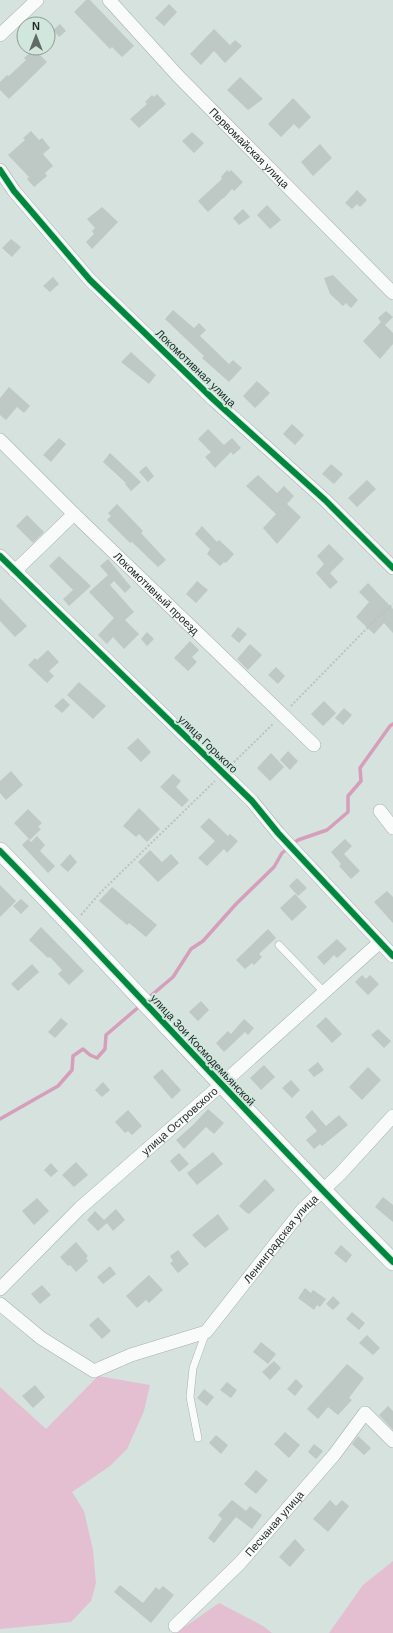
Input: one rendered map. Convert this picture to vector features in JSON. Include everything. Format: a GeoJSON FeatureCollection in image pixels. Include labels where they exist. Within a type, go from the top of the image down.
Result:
{"type":"FeatureCollection","features":[{"type":"Feature","properties":{"kind":"street"},"geometry":{"type":"LineString","coordinates":[[0,35],[37,0]]}},
{"type":"Feature","properties":{"kind":"street","name":"Первомайская улица"},"geometry":{"type":"LineString","coordinates":[[109,0],[178,76],[393,293]]}},
{"type":"Feature","properties":{"kind":"street","name":"Локомотивная улица"},"geometry":{"type":"LineString","coordinates":[[0,170],[14,191],[90,280],[214,400],[325,500],[393,568]]}},
{"type":"Feature","properties":{"kind":"street","name":"Локомотивный проезд"},"geometry":{"type":"LineString","coordinates":[[0,440],[74,514],[314,745]]}},
{"type":"Feature","properties":{"kind":"street"},"geometry":{"type":"LineString","coordinates":[[15,571],[74,514]]}},
{"type":"Feature","properties":{"kind":"street","name":"улица Горького"},"geometry":{"type":"LineString","coordinates":[[0,556],[252,801],[278,833],[393,956]]}},
{"type":"Feature","properties":{"kind":"street"},"geometry":{"type":"LineString","coordinates":[[380,811],[393,828]]}},
{"type":"Feature","properties":{"kind":"street","name":"улица Зои Космодемьянской"},"geometry":{"type":"LineString","coordinates":[[0,851],[78,931],[322,1191],[393,1262]]}},
{"type":"Feature","properties":{"kind":"street","name":"улица Островского"},"geometry":{"type":"LineString","coordinates":[[0,1289],[80,1208],[222,1084],[380,942]]}},
{"type":"Feature","properties":{"kind":"street","name":"Ленинградская улица"},"geometry":{"type":"LineString","coordinates":[[206,1332],[302,1210],[340,1174],[393,1116]]}},
{"type":"Feature","properties":{"kind":"street"},"geometry":{"type":"LineString","coordinates":[[0,1304],[41,1338],[94,1371],[131,1355],[206,1332]]}},
{"type":"Feature","properties":{"kind":"street","name":"Песчаная улица"},"geometry":{"type":"LineString","coordinates":[[175,1626],[240,1563],[334,1455],[365,1414],[393,1441]]}},
{"type":"Feature","properties":{"kind":"lane"},"geometry":{"type":"LineString","coordinates":[[279,945],[324,992]]}},
{"type":"Feature","properties":{"kind":"lane"},"geometry":{"type":"LineString","coordinates":[[198,1438],[190,1397],[193,1368],[206,1332]]}},
{"type":"Feature","properties":{"kind":"shaded area"},"geometry":{"type":"Polygon","coordinates":[[[98,1376],[150,1385],[144,1411],[127,1449],[110,1466],[72,1492],[84,1511],[93,1550],[96,1583],[91,1601],[71,1622],[0,1629],[0,1387],[46,1429],[98,1376]]]}},
{"type":"Feature","properties":{"kind":"shaded area"},"geometry":{"type":"Polygon","coordinates":[[[393,1561],[393,1633],[329,1633],[363,1585],[393,1561]]]}},
{"type":"Feature","properties":{"kind":"shaded area"},"geometry":{"type":"Polygon","coordinates":[[[219,1603],[263,1626],[272,1633],[176,1633],[219,1603]]]}},
{"type":"Feature","properties":{"kind":"building"},"geometry":{"type":"Polygon","coordinates":[[[86,0],[90,0],[134,46],[122,57],[112,47],[110,49],[74,12],[86,0]]]}},
{"type":"Feature","properties":{"kind":"building"},"geometry":{"type":"Polygon","coordinates":[[[169,4],[177,12],[164,26],[155,18],[169,4]]]}},
{"type":"Feature","properties":{"kind":"building"},"geometry":{"type":"Polygon","coordinates":[[[60,24],[66,31],[59,37],[56,34],[56,27],[60,24]]]}},
{"type":"Feature","properties":{"kind":"building"},"geometry":{"type":"Polygon","coordinates":[[[214,29],[230,45],[235,40],[242,46],[225,63],[214,51],[201,65],[190,54],[214,29]]]}},
{"type":"Feature","properties":{"kind":"building"},"geometry":{"type":"Polygon","coordinates":[[[26,56],[41,56],[47,62],[9,99],[0,90],[0,82],[7,75],[9,76],[26,60],[24,58],[26,56]]]}},
{"type":"Feature","properties":{"kind":"building"},"geometry":{"type":"Polygon","coordinates":[[[240,77],[263,99],[248,110],[227,90],[240,77]]]}},
{"type":"Feature","properties":{"kind":"building"},"geometry":{"type":"Polygon","coordinates":[[[157,94],[166,104],[139,128],[130,119],[147,104],[145,102],[152,95],[154,97],[157,94]]]}},
{"type":"Feature","properties":{"kind":"building"},"geometry":{"type":"Polygon","coordinates":[[[293,98],[311,117],[299,129],[294,124],[281,137],[268,124],[293,98]]]}},
{"type":"Feature","properties":{"kind":"building"},"geometry":{"type":"Polygon","coordinates":[[[31,131],[39,140],[42,138],[50,148],[43,154],[53,166],[45,173],[47,176],[34,187],[27,179],[29,177],[8,155],[25,140],[23,138],[31,131]]]}},
{"type":"Feature","properties":{"kind":"building"},"geometry":{"type":"Polygon","coordinates":[[[192,132],[204,143],[194,153],[182,141],[192,132]]]}},
{"type":"Feature","properties":{"kind":"building"},"geometry":{"type":"Polygon","coordinates":[[[320,144],[332,158],[313,176],[301,162],[320,144]]]}},
{"type":"Feature","properties":{"kind":"building"},"geometry":{"type":"Polygon","coordinates":[[[227,170],[229,172],[231,170],[243,182],[234,191],[232,189],[208,212],[198,201],[222,179],[221,177],[227,170]]]}},
{"type":"Feature","properties":{"kind":"building"},"geometry":{"type":"Polygon","coordinates":[[[357,190],[367,200],[360,207],[357,204],[352,209],[345,203],[357,190]]]}},
{"type":"Feature","properties":{"kind":"building"},"geometry":{"type":"Polygon","coordinates":[[[267,205],[281,220],[270,229],[257,215],[267,205]]]}},
{"type":"Feature","properties":{"kind":"building"},"geometry":{"type":"Polygon","coordinates":[[[102,207],[118,222],[92,249],[86,242],[94,234],[92,231],[95,228],[87,219],[102,207]]]}},
{"type":"Feature","properties":{"kind":"building"},"geometry":{"type":"Polygon","coordinates":[[[243,209],[250,217],[239,225],[233,218],[243,209]]]}},
{"type":"Feature","properties":{"kind":"building"},"geometry":{"type":"Polygon","coordinates":[[[11,239],[21,247],[12,257],[2,248],[11,239]]]}},
{"type":"Feature","properties":{"kind":"building"},"geometry":{"type":"Polygon","coordinates":[[[333,275],[358,300],[351,308],[346,303],[343,306],[330,294],[324,278],[333,275]]]}},
{"type":"Feature","properties":{"kind":"building"},"geometry":{"type":"Polygon","coordinates":[[[53,277],[59,284],[50,292],[43,286],[53,277]]]}},
{"type":"Feature","properties":{"kind":"building"},"geometry":{"type":"Polygon","coordinates":[[[173,310],[194,328],[199,323],[206,330],[200,336],[229,364],[233,360],[242,368],[229,382],[202,358],[204,356],[165,319],[173,310]]]}},
{"type":"Feature","properties":{"kind":"building"},"geometry":{"type":"Polygon","coordinates":[[[386,311],[393,317],[385,325],[393,333],[393,344],[380,359],[363,341],[381,322],[378,318],[386,311]]]}},
{"type":"Feature","properties":{"kind":"building"},"geometry":{"type":"Polygon","coordinates":[[[131,352],[156,375],[149,384],[121,362],[131,352]]]}},
{"type":"Feature","properties":{"kind":"building"},"geometry":{"type":"Polygon","coordinates":[[[257,381],[270,393],[255,408],[243,396],[257,381]]]}},
{"type":"Feature","properties":{"kind":"building"},"geometry":{"type":"Polygon","coordinates":[[[9,387],[30,406],[24,413],[17,407],[6,420],[0,415],[0,398],[9,387]]]}},
{"type":"Feature","properties":{"kind":"building"},"geometry":{"type":"Polygon","coordinates":[[[292,424],[304,435],[295,445],[283,434],[292,424]]]}},
{"type":"Feature","properties":{"kind":"building"},"geometry":{"type":"Polygon","coordinates":[[[208,429],[224,445],[232,438],[241,448],[233,455],[231,452],[215,468],[205,457],[211,452],[198,439],[208,429]]]}},
{"type":"Feature","properties":{"kind":"building"},"geometry":{"type":"Polygon","coordinates":[[[59,438],[66,444],[51,462],[43,455],[59,438]]]}},
{"type":"Feature","properties":{"kind":"building"},"geometry":{"type":"Polygon","coordinates":[[[110,453],[141,482],[131,491],[125,484],[126,483],[103,462],[110,453]]]}},
{"type":"Feature","properties":{"kind":"building"},"geometry":{"type":"Polygon","coordinates":[[[331,464],[343,474],[334,484],[322,474],[331,464]]]}},
{"type":"Feature","properties":{"kind":"building"},"geometry":{"type":"Polygon","coordinates":[[[146,466],[154,476],[148,482],[139,472],[146,466]]]}},
{"type":"Feature","properties":{"kind":"building"},"geometry":{"type":"Polygon","coordinates":[[[258,475],[277,493],[284,486],[294,496],[287,504],[301,517],[277,544],[263,528],[276,514],[246,486],[258,475]]]}},
{"type":"Feature","properties":{"kind":"building"},"geometry":{"type":"Polygon","coordinates":[[[367,480],[376,489],[357,507],[348,498],[367,480]]]}},
{"type":"Feature","properties":{"kind":"building"},"geometry":{"type":"Polygon","coordinates":[[[117,504],[143,531],[141,533],[166,560],[158,567],[132,542],[130,543],[107,520],[111,516],[108,513],[117,504]]]}},
{"type":"Feature","properties":{"kind":"building"},"geometry":{"type":"Polygon","coordinates":[[[27,515],[44,532],[33,543],[16,526],[27,515]]]}},
{"type":"Feature","properties":{"kind":"building"},"geometry":{"type":"Polygon","coordinates":[[[202,526],[217,542],[219,540],[234,554],[226,563],[224,562],[220,566],[207,554],[210,549],[195,534],[202,526]]]}},
{"type":"Feature","properties":{"kind":"building"},"geometry":{"type":"Polygon","coordinates":[[[329,544],[344,559],[330,573],[338,582],[330,589],[316,573],[324,564],[317,556],[329,544]]]}},
{"type":"Feature","properties":{"kind":"building"},"geometry":{"type":"Polygon","coordinates":[[[59,556],[91,586],[69,606],[63,599],[73,590],[49,566],[59,556]]]}},
{"type":"Feature","properties":{"kind":"building"},"geometry":{"type":"Polygon","coordinates":[[[108,559],[131,587],[125,593],[114,581],[110,585],[134,612],[125,620],[139,634],[124,649],[113,637],[107,644],[98,635],[114,618],[89,592],[108,575],[100,566],[108,559]]]}},
{"type":"Feature","properties":{"kind":"building"},"geometry":{"type":"Polygon","coordinates":[[[197,581],[208,590],[196,603],[186,594],[197,581]]]}},
{"type":"Feature","properties":{"kind":"building"},"geometry":{"type":"Polygon","coordinates":[[[368,583],[393,609],[393,633],[384,623],[374,634],[356,617],[369,602],[359,592],[368,583]]]}},
{"type":"Feature","properties":{"kind":"building"},"geometry":{"type":"Polygon","coordinates":[[[0,598],[27,626],[15,637],[0,621],[0,598]]]}},
{"type":"Feature","properties":{"kind":"building"},"geometry":{"type":"Polygon","coordinates":[[[238,627],[247,634],[239,643],[231,636],[238,627]]]}},
{"type":"Feature","properties":{"kind":"building"},"geometry":{"type":"Polygon","coordinates":[[[147,632],[154,639],[147,646],[141,639],[147,632]]]}},
{"type":"Feature","properties":{"kind":"building"},"geometry":{"type":"Polygon","coordinates":[[[190,641],[199,650],[192,657],[197,662],[188,671],[174,658],[190,641]]]}},
{"type":"Feature","properties":{"kind":"building"},"geometry":{"type":"Polygon","coordinates":[[[250,644],[262,655],[248,670],[237,659],[250,644]]]}},
{"type":"Feature","properties":{"kind":"building"},"geometry":{"type":"Polygon","coordinates":[[[48,650],[59,662],[49,671],[54,676],[47,683],[28,665],[35,658],[37,660],[48,650]]]}},
{"type":"Feature","properties":{"kind":"building"},"geometry":{"type":"Polygon","coordinates":[[[276,667],[285,676],[278,684],[268,675],[276,667]]]}},
{"type":"Feature","properties":{"kind":"building"},"geometry":{"type":"Polygon","coordinates":[[[79,682],[106,706],[93,719],[67,695],[79,682]]]}},
{"type":"Feature","properties":{"kind":"building"},"geometry":{"type":"Polygon","coordinates":[[[63,698],[70,705],[62,713],[54,706],[63,698]]]}},
{"type":"Feature","properties":{"kind":"building"},"geometry":{"type":"Polygon","coordinates":[[[324,701],[336,713],[323,726],[311,714],[324,701]]]}},
{"type":"Feature","properties":{"kind":"building"},"geometry":{"type":"Polygon","coordinates":[[[344,708],[352,715],[343,725],[335,718],[344,708]]]}},
{"type":"Feature","properties":{"kind":"building"},"geometry":{"type":"Polygon","coordinates":[[[138,738],[151,752],[141,762],[127,748],[138,738]]]}},
{"type":"Feature","properties":{"kind":"building"},"geometry":{"type":"Polygon","coordinates":[[[288,751],[298,761],[290,770],[280,760],[288,751]]]}},
{"type":"Feature","properties":{"kind":"building"},"geometry":{"type":"Polygon","coordinates":[[[271,753],[284,767],[270,781],[257,768],[271,753]]]}},
{"type":"Feature","properties":{"kind":"building"},"geometry":{"type":"Polygon","coordinates":[[[11,771],[23,785],[6,800],[0,793],[0,781],[11,771]]]}},
{"type":"Feature","properties":{"kind":"building"},"geometry":{"type":"Polygon","coordinates":[[[173,774],[181,781],[176,787],[189,800],[182,807],[160,787],[173,774]]]}},
{"type":"Feature","properties":{"kind":"building"},"geometry":{"type":"Polygon","coordinates":[[[139,808],[160,829],[147,842],[139,834],[136,837],[123,826],[139,808]]]}},
{"type":"Feature","properties":{"kind":"building"},"geometry":{"type":"Polygon","coordinates":[[[28,809],[42,823],[38,827],[41,829],[30,840],[14,823],[28,809]]]}},
{"type":"Feature","properties":{"kind":"building"},"geometry":{"type":"Polygon","coordinates":[[[209,818],[228,836],[230,834],[238,841],[227,853],[224,849],[207,866],[198,858],[215,841],[200,827],[209,818]]]}},
{"type":"Feature","properties":{"kind":"building"},"geometry":{"type":"Polygon","coordinates":[[[37,836],[45,845],[40,851],[55,866],[48,873],[22,845],[28,839],[31,842],[37,836]]]}},
{"type":"Feature","properties":{"kind":"building"},"geometry":{"type":"Polygon","coordinates":[[[345,839],[352,846],[344,854],[360,871],[351,879],[339,866],[341,864],[331,852],[345,839]]]}},
{"type":"Feature","properties":{"kind":"building"},"geometry":{"type":"Polygon","coordinates":[[[150,850],[162,862],[171,854],[179,863],[158,882],[138,862],[150,850]]]}},
{"type":"Feature","properties":{"kind":"building"},"geometry":{"type":"Polygon","coordinates":[[[70,854],[77,862],[68,872],[60,865],[70,854]]]}},
{"type":"Feature","properties":{"kind":"building"},"geometry":{"type":"Polygon","coordinates":[[[297,878],[307,888],[298,896],[289,886],[297,878]]]}},
{"type":"Feature","properties":{"kind":"building"},"geometry":{"type":"Polygon","coordinates":[[[0,885],[16,901],[0,917],[0,885]]]}},
{"type":"Feature","properties":{"kind":"building"},"geometry":{"type":"Polygon","coordinates":[[[112,887],[157,925],[146,937],[129,923],[127,925],[99,901],[112,887]]]}},
{"type":"Feature","properties":{"kind":"building"},"geometry":{"type":"Polygon","coordinates":[[[387,891],[393,897],[393,923],[374,902],[387,891]]]}},
{"type":"Feature","properties":{"kind":"building"},"geometry":{"type":"Polygon","coordinates":[[[295,894],[307,907],[292,921],[280,908],[295,894]]]}},
{"type":"Feature","properties":{"kind":"building"},"geometry":{"type":"Polygon","coordinates":[[[21,899],[29,906],[21,914],[13,906],[21,899]]]}},
{"type":"Feature","properties":{"kind":"building"},"geometry":{"type":"Polygon","coordinates":[[[41,927],[84,971],[69,985],[58,974],[62,970],[50,957],[48,958],[29,940],[41,927]]]}},
{"type":"Feature","properties":{"kind":"building"},"geometry":{"type":"Polygon","coordinates":[[[268,929],[276,938],[259,954],[262,957],[254,965],[252,963],[245,969],[236,960],[268,929]]]}},
{"type":"Feature","properties":{"kind":"building"},"geometry":{"type":"Polygon","coordinates":[[[337,939],[347,949],[337,958],[334,955],[324,965],[317,957],[337,939]]]}},
{"type":"Feature","properties":{"kind":"building"},"geometry":{"type":"Polygon","coordinates":[[[32,964],[39,972],[18,991],[11,984],[32,964]]]}},
{"type":"Feature","properties":{"kind":"building"},"geometry":{"type":"Polygon","coordinates":[[[362,975],[366,979],[370,975],[379,984],[368,995],[355,982],[362,975]]]}},
{"type":"Feature","properties":{"kind":"building"},"geometry":{"type":"Polygon","coordinates":[[[201,1001],[209,1010],[198,1021],[189,1012],[201,1001]]]}},
{"type":"Feature","properties":{"kind":"building"},"geometry":{"type":"Polygon","coordinates":[[[326,1017],[342,1034],[332,1043],[316,1026],[326,1017]]]}},
{"type":"Feature","properties":{"kind":"building"},"geometry":{"type":"Polygon","coordinates":[[[61,1018],[68,1024],[55,1038],[48,1032],[61,1018]]]}},
{"type":"Feature","properties":{"kind":"building"},"geometry":{"type":"Polygon","coordinates":[[[244,1019],[254,1028],[248,1035],[245,1032],[224,1052],[216,1043],[228,1031],[231,1034],[244,1019]]]}},
{"type":"Feature","properties":{"kind":"building"},"geometry":{"type":"Polygon","coordinates":[[[378,1029],[391,1041],[384,1048],[371,1035],[378,1029]]]}},
{"type":"Feature","properties":{"kind":"building"},"geometry":{"type":"Polygon","coordinates":[[[318,1062],[324,1070],[314,1077],[308,1070],[318,1062]]]}},
{"type":"Feature","properties":{"kind":"building"},"geometry":{"type":"Polygon","coordinates":[[[264,1065],[275,1077],[261,1090],[250,1078],[264,1065]]]}},
{"type":"Feature","properties":{"kind":"building"},"geometry":{"type":"Polygon","coordinates":[[[368,1067],[381,1080],[362,1100],[349,1087],[368,1067]]]}},
{"type":"Feature","properties":{"kind":"building"},"geometry":{"type":"Polygon","coordinates":[[[162,1069],[181,1090],[172,1099],[153,1077],[162,1069]]]}},
{"type":"Feature","properties":{"kind":"building"},"geometry":{"type":"Polygon","coordinates":[[[291,1080],[300,1090],[292,1098],[282,1088],[291,1080]]]}},
{"type":"Feature","properties":{"kind":"building"},"geometry":{"type":"Polygon","coordinates":[[[103,1082],[110,1090],[102,1097],[95,1090],[103,1082]]]}},
{"type":"Feature","properties":{"kind":"building"},"geometry":{"type":"Polygon","coordinates":[[[208,1109],[224,1123],[214,1134],[206,1127],[184,1149],[176,1140],[208,1109]]]}},
{"type":"Feature","properties":{"kind":"building"},"geometry":{"type":"Polygon","coordinates":[[[128,1110],[142,1126],[132,1135],[128,1131],[125,1133],[115,1122],[128,1110]]]}},
{"type":"Feature","properties":{"kind":"building"},"geometry":{"type":"Polygon","coordinates":[[[312,1110],[326,1126],[339,1115],[348,1125],[322,1146],[320,1144],[314,1149],[306,1140],[317,1131],[305,1117],[312,1110]]]}},
{"type":"Feature","properties":{"kind":"building"},"geometry":{"type":"Polygon","coordinates":[[[213,1152],[223,1164],[197,1185],[187,1173],[213,1152]]]}},
{"type":"Feature","properties":{"kind":"building"},"geometry":{"type":"Polygon","coordinates":[[[179,1153],[189,1164],[179,1172],[170,1161],[179,1153]]]}},
{"type":"Feature","properties":{"kind":"building"},"geometry":{"type":"Polygon","coordinates":[[[76,1162],[88,1175],[74,1187],[62,1175],[76,1162]]]}},
{"type":"Feature","properties":{"kind":"building"},"geometry":{"type":"Polygon","coordinates":[[[51,1163],[58,1171],[51,1177],[44,1170],[51,1163]]]}},
{"type":"Feature","properties":{"kind":"building"},"geometry":{"type":"Polygon","coordinates":[[[265,1179],[275,1190],[249,1214],[239,1206],[265,1179]]]}},
{"type":"Feature","properties":{"kind":"building"},"geometry":{"type":"Polygon","coordinates":[[[383,1197],[393,1205],[393,1222],[375,1207],[383,1197]]]}},
{"type":"Feature","properties":{"kind":"building"},"geometry":{"type":"Polygon","coordinates":[[[37,1198],[49,1211],[34,1225],[22,1211],[37,1198]]]}},
{"type":"Feature","properties":{"kind":"building"},"geometry":{"type":"Polygon","coordinates":[[[116,1209],[125,1220],[113,1231],[107,1223],[98,1231],[87,1220],[95,1211],[104,1220],[116,1209]]]}},
{"type":"Feature","properties":{"kind":"building"},"geometry":{"type":"Polygon","coordinates":[[[218,1214],[229,1229],[205,1248],[192,1235],[218,1214]]]}},
{"type":"Feature","properties":{"kind":"building"},"geometry":{"type":"Polygon","coordinates":[[[76,1242],[88,1256],[86,1258],[88,1261],[76,1272],[60,1257],[76,1242]]]}},
{"type":"Feature","properties":{"kind":"building"},"geometry":{"type":"Polygon","coordinates":[[[341,1245],[352,1255],[346,1263],[334,1253],[341,1245]]]}},
{"type":"Feature","properties":{"kind":"building"},"geometry":{"type":"Polygon","coordinates":[[[178,1250],[189,1264],[178,1273],[170,1263],[173,1261],[170,1256],[178,1250]]]}},
{"type":"Feature","properties":{"kind":"building"},"geometry":{"type":"Polygon","coordinates":[[[110,1266],[116,1274],[103,1284],[97,1277],[110,1266]]]}},
{"type":"Feature","properties":{"kind":"building"},"geometry":{"type":"Polygon","coordinates":[[[149,1275],[163,1290],[149,1303],[146,1300],[137,1308],[126,1296],[149,1275]]]}},
{"type":"Feature","properties":{"kind":"building"},"geometry":{"type":"Polygon","coordinates":[[[42,1285],[51,1295],[40,1304],[31,1294],[42,1285]]]}},
{"type":"Feature","properties":{"kind":"building"},"geometry":{"type":"Polygon","coordinates":[[[305,1288],[311,1293],[313,1290],[326,1299],[320,1307],[317,1305],[314,1310],[298,1298],[305,1288]]]}},
{"type":"Feature","properties":{"kind":"building"},"geometry":{"type":"Polygon","coordinates":[[[333,1296],[340,1303],[333,1310],[326,1304],[333,1296]]]}},
{"type":"Feature","properties":{"kind":"building"},"geometry":{"type":"Polygon","coordinates":[[[352,1312],[365,1323],[359,1330],[346,1319],[352,1312]]]}},
{"type":"Feature","properties":{"kind":"building"},"geometry":{"type":"Polygon","coordinates":[[[98,1317],[111,1331],[102,1339],[89,1325],[98,1317]]]}},
{"type":"Feature","properties":{"kind":"building"},"geometry":{"type":"Polygon","coordinates":[[[367,1335],[380,1348],[373,1355],[359,1343],[367,1335]]]}},
{"type":"Feature","properties":{"kind":"building"},"geometry":{"type":"Polygon","coordinates":[[[261,1342],[276,1354],[268,1364],[253,1352],[261,1342]]]}},
{"type":"Feature","properties":{"kind":"building"},"geometry":{"type":"Polygon","coordinates":[[[274,1361],[281,1368],[270,1380],[262,1372],[274,1361]]]}},
{"type":"Feature","properties":{"kind":"building"},"geometry":{"type":"Polygon","coordinates":[[[347,1364],[364,1378],[349,1398],[352,1400],[338,1415],[328,1407],[318,1419],[307,1409],[347,1364]]]}},
{"type":"Feature","properties":{"kind":"building"},"geometry":{"type":"Polygon","coordinates":[[[296,1379],[303,1386],[295,1396],[287,1389],[296,1379]]]}},
{"type":"Feature","properties":{"kind":"building"},"geometry":{"type":"Polygon","coordinates":[[[227,1382],[237,1390],[231,1398],[220,1390],[227,1382]]]}},
{"type":"Feature","properties":{"kind":"building"},"geometry":{"type":"Polygon","coordinates":[[[35,1385],[45,1397],[33,1408],[22,1396],[35,1385]]]}},
{"type":"Feature","properties":{"kind":"building"},"geometry":{"type":"Polygon","coordinates":[[[204,1389],[214,1397],[207,1406],[197,1398],[204,1389]]]}},
{"type":"Feature","properties":{"kind":"building"},"geometry":{"type":"Polygon","coordinates":[[[388,1406],[393,1411],[393,1430],[379,1415],[388,1406]]]}},
{"type":"Feature","properties":{"kind":"building"},"geometry":{"type":"Polygon","coordinates":[[[285,1432],[300,1445],[289,1458],[274,1444],[285,1432]]]}},
{"type":"Feature","properties":{"kind":"building"},"geometry":{"type":"Polygon","coordinates":[[[216,1435],[228,1445],[221,1454],[209,1443],[216,1435]]]}},
{"type":"Feature","properties":{"kind":"building"},"geometry":{"type":"Polygon","coordinates":[[[358,1436],[371,1448],[364,1455],[352,1444],[358,1436]]]}},
{"type":"Feature","properties":{"kind":"building"},"geometry":{"type":"Polygon","coordinates":[[[314,1444],[323,1451],[316,1459],[308,1452],[314,1444]]]}},
{"type":"Feature","properties":{"kind":"building"},"geometry":{"type":"Polygon","coordinates":[[[256,1470],[268,1480],[256,1494],[244,1484],[256,1470]]]}},
{"type":"Feature","properties":{"kind":"building"},"geometry":{"type":"Polygon","coordinates":[[[232,1500],[246,1511],[250,1506],[262,1515],[252,1529],[236,1517],[214,1543],[208,1538],[222,1519],[218,1515],[232,1500]]]}},
{"type":"Feature","properties":{"kind":"building"},"geometry":{"type":"Polygon","coordinates":[[[330,1500],[336,1506],[342,1500],[349,1506],[328,1532],[313,1519],[330,1500]]]}},
{"type":"Feature","properties":{"kind":"building"},"geometry":{"type":"Polygon","coordinates":[[[295,1539],[305,1550],[290,1567],[279,1557],[295,1539]]]}},
{"type":"Feature","properties":{"kind":"building"},"geometry":{"type":"Polygon","coordinates":[[[120,1585],[143,1603],[156,1587],[159,1590],[163,1586],[174,1595],[151,1623],[114,1592],[120,1585]]]}},
{"type":"Feature","properties":{"kind":"waterway"},"geometry":{"type":"LineString","coordinates":[[292,844],[298,840],[327,830],[348,812],[348,796],[361,781],[360,768],[390,726],[393,724]]}},
{"type":"Feature","properties":{"kind":"waterway"},"geometry":{"type":"LineString","coordinates":[[147,999],[173,977],[191,949],[203,941],[236,904],[274,867],[282,853],[288,848]]}},
{"type":"Feature","properties":{"kind":"waterway"},"geometry":{"type":"LineString","coordinates":[[0,1119],[58,1086],[72,1070],[73,1056],[83,1049],[90,1055],[97,1058],[105,1049],[106,1035],[141,1005]]}},
{"type":"Feature","properties":{"kind":"cycle path"},"geometry":{"type":"LineString","coordinates":[[0,170],[14,191],[90,280],[214,400],[325,500],[393,568]]}},
{"type":"Feature","properties":{"kind":"cycle path"},"geometry":{"type":"LineString","coordinates":[[0,556],[252,801],[278,833],[393,956]]}},
{"type":"Feature","properties":{"kind":"cycle path"},"geometry":{"type":"LineString","coordinates":[[0,851],[393,1262]]}}]}
